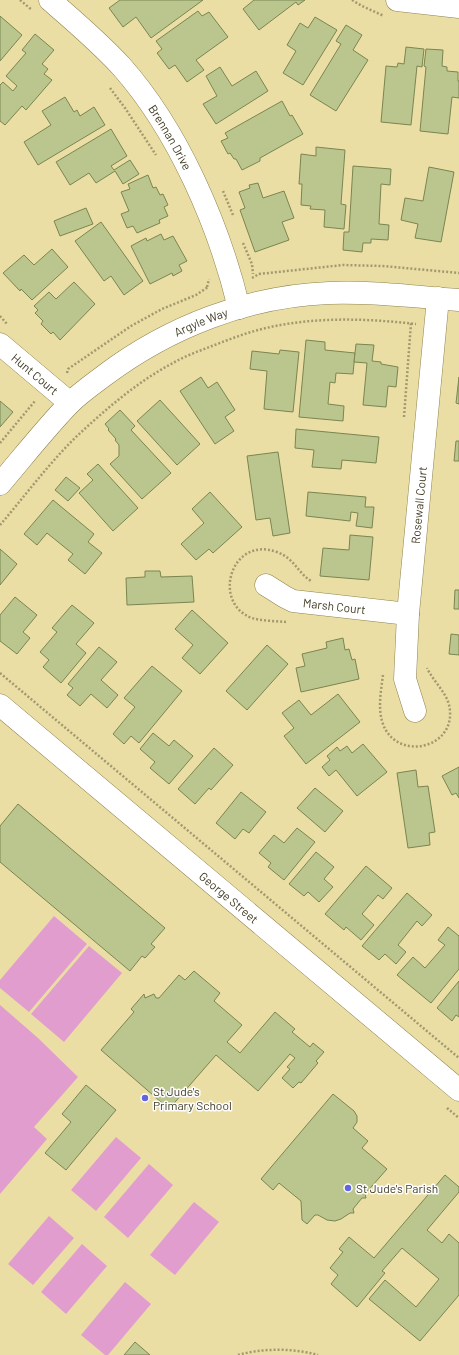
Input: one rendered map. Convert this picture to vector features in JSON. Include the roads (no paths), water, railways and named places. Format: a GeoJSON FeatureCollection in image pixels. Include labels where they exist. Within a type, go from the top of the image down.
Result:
{"type":"FeatureCollection","features":[{"type":"Feature","properties":{"kind":"street"},"geometry":{"type":"LineString","coordinates":[[396,0],[459,7]]}},
{"type":"Feature","properties":{"kind":"street","name":"Brennan Drive"},"geometry":{"type":"LineString","coordinates":[[42,6],[84,29],[117,62],[157,114],[184,160],[217,234],[231,276],[239,308]]}},
{"type":"Feature","properties":{"kind":"street","name":"Argyle Way"},"geometry":{"type":"LineString","coordinates":[[0,484],[70,403],[115,367],[148,347],[192,325],[239,308],[291,297],[328,293],[358,292],[448,299]]}},
{"type":"Feature","properties":{"kind":"street","name":"Rosewall Court"},"geometry":{"type":"LineString","coordinates":[[415,711],[405,679],[408,614],[448,299]]}},
{"type":"Feature","properties":{"kind":"street","name":"Hunt Court"},"geometry":{"type":"LineString","coordinates":[[0,344],[70,403]]}},
{"type":"Feature","properties":{"kind":"street","name":"Marsh Court"},"geometry":{"type":"LineString","coordinates":[[266,584],[293,601],[408,614]]}},
{"type":"Feature","properties":{"kind":"street","name":"George Street"},"geometry":{"type":"LineString","coordinates":[[0,705],[459,1090]]}},
{"type":"Feature","properties":{"kind":"place","name":"St Jude's Primary School"},"geometry":{"type":"Point","coordinates":[145,1098]}},
{"type":"Feature","properties":{"kind":"place","name":"St Jude's Parish"},"geometry":{"type":"Point","coordinates":[348,1188]}}]}
